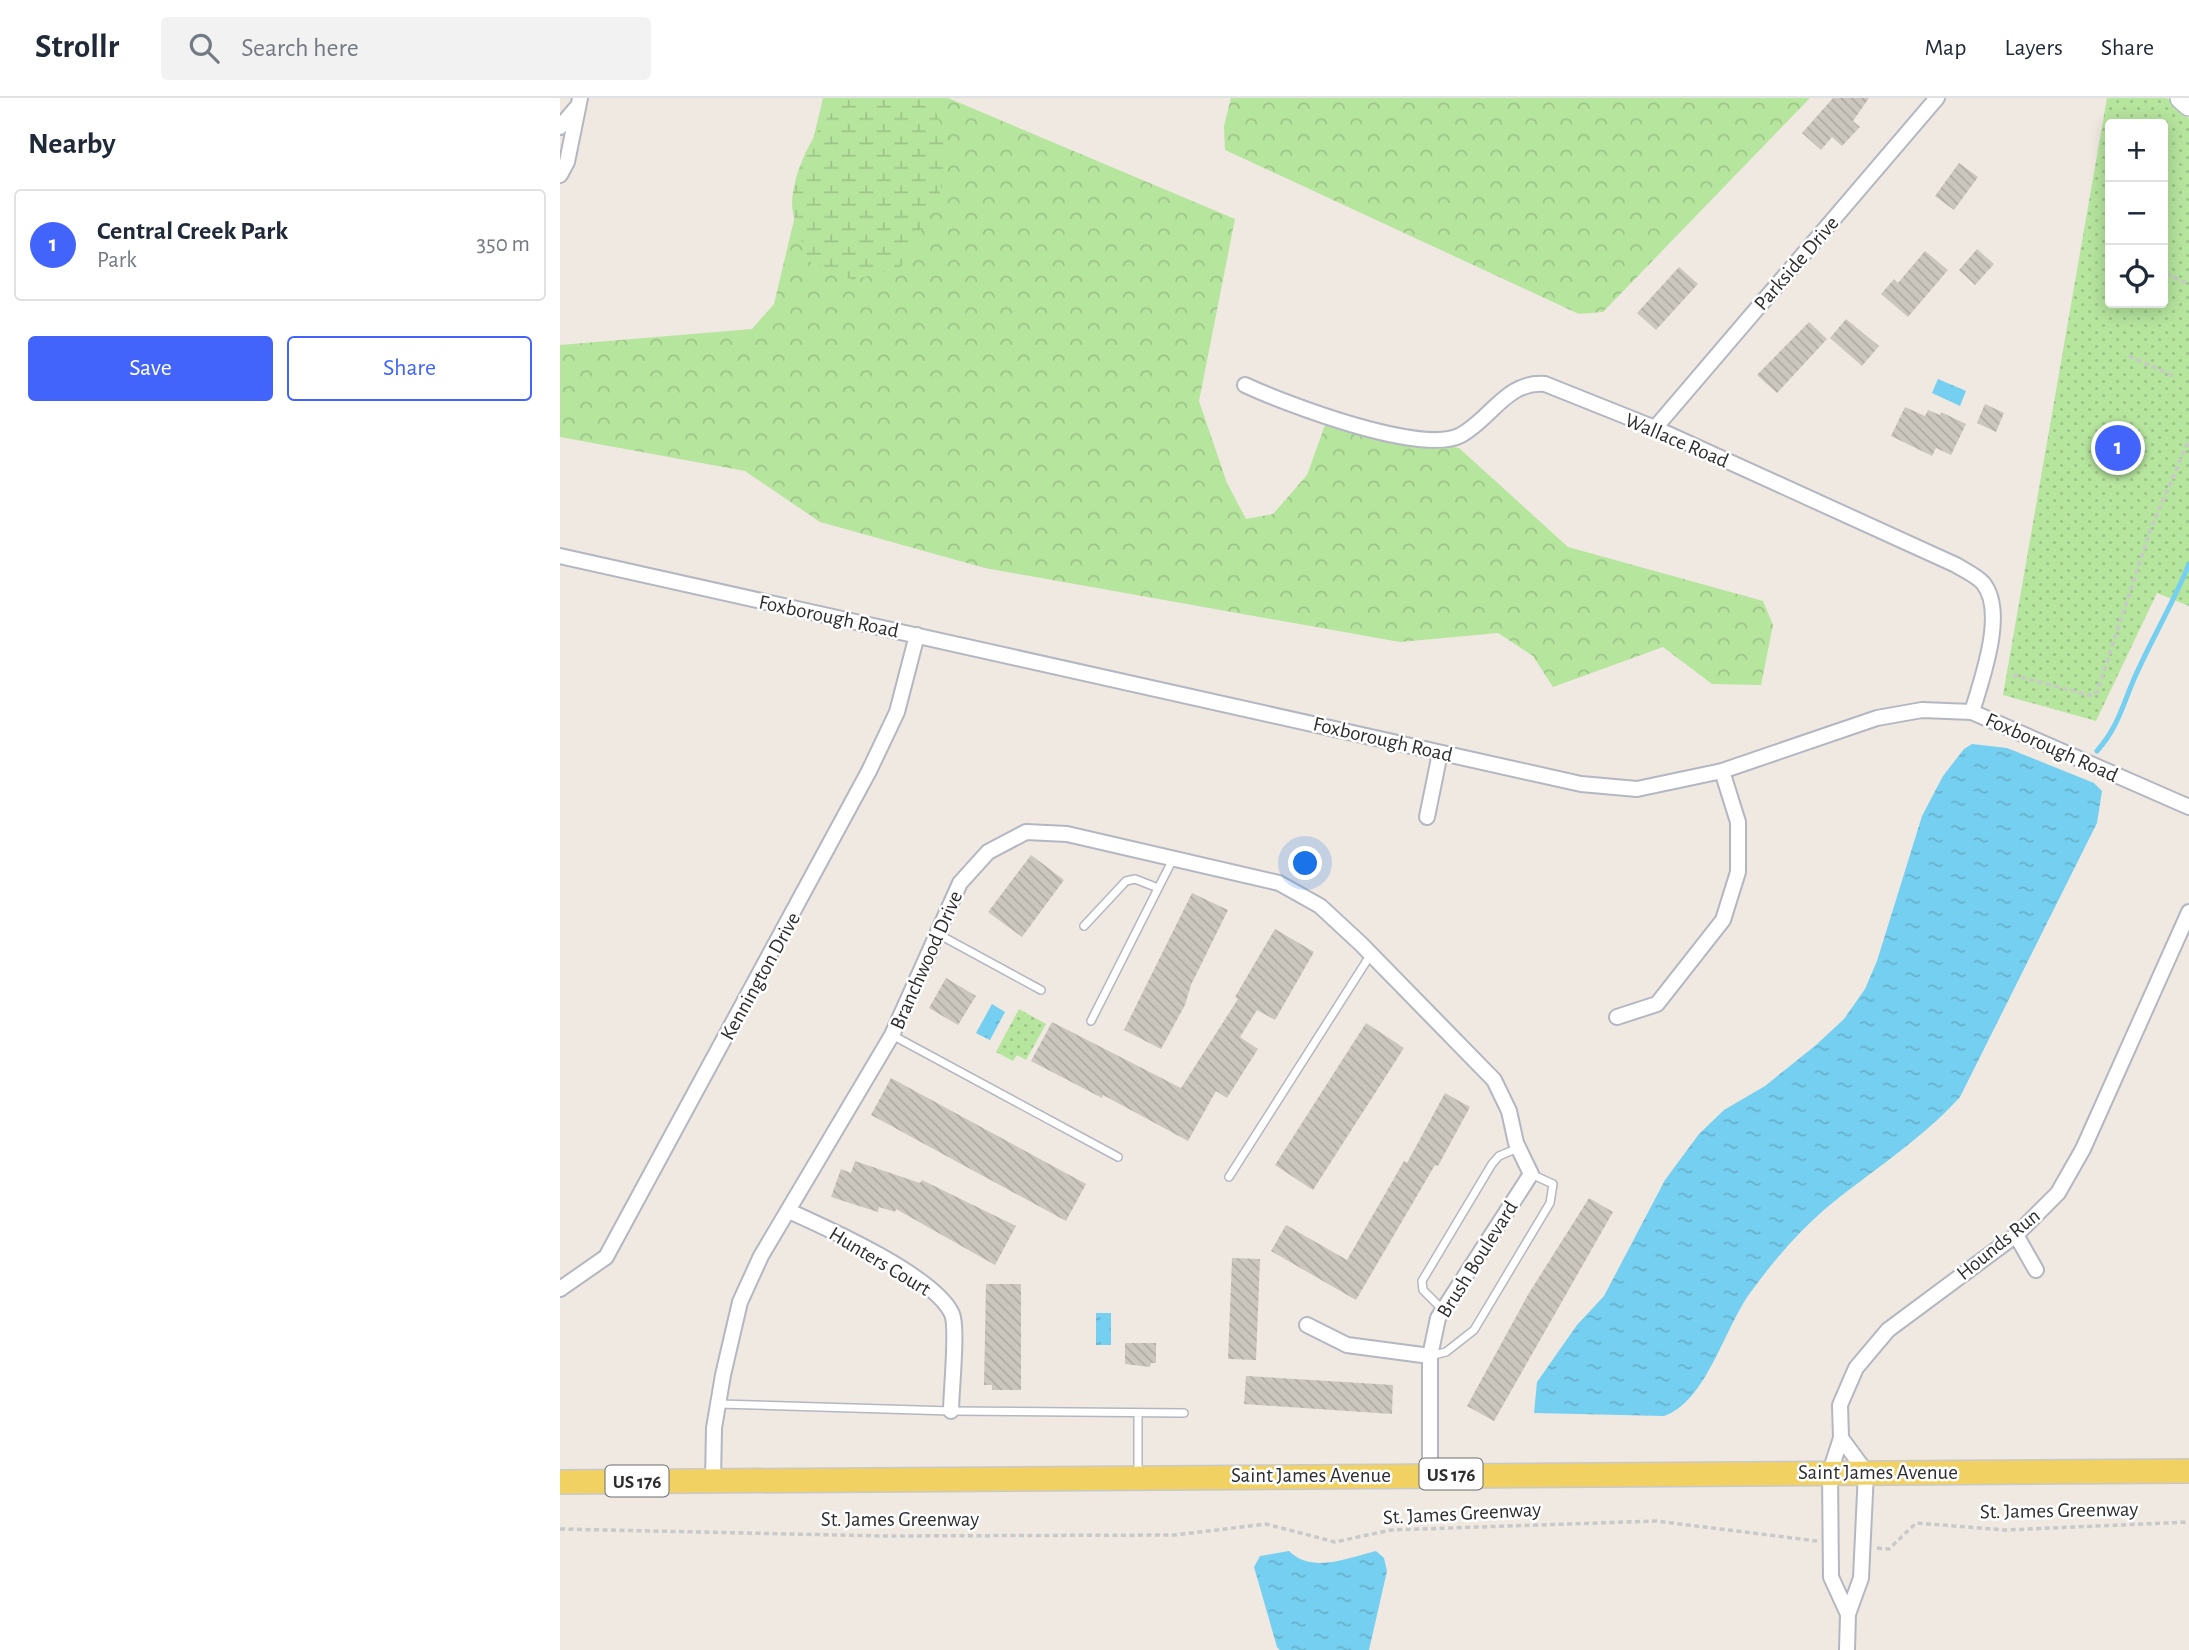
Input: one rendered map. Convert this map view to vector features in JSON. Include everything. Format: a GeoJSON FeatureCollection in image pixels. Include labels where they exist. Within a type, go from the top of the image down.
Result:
{"type":"FeatureCollection","features":[{"type":"Feature","properties":{"kind":"main road","name":"Saint James Avenue"},"geometry":{"type":"LineString","coordinates":[[560,1482],[1430,1474],[2189,1471]]}},
{"type":"Feature","properties":{"kind":"street","name":"Parkside Drive"},"geometry":{"type":"LineString","coordinates":[[1654,428],[1937,98]]}},
{"type":"Feature","properties":{"kind":"street"},"geometry":{"type":"LineString","coordinates":[[2181,98],[2189,105]]}},
{"type":"Feature","properties":{"kind":"street"},"geometry":{"type":"LineString","coordinates":[[560,127],[579,102]]}},
{"type":"Feature","properties":{"kind":"street"},"geometry":{"type":"LineString","coordinates":[[560,175],[567,162],[579,102]]}},
{"type":"Feature","properties":{"kind":"street","name":"Wallace Road"},"geometry":{"type":"LineString","coordinates":[[1245,385],[1297,409],[1436,441],[1461,435],[1513,391],[1529,383],[1545,384],[1654,428],[1956,565],[1983,584],[1993,607],[1990,644],[1972,712]]}},
{"type":"Feature","properties":{"kind":"street","name":"Foxborough Road"},"geometry":{"type":"LineString","coordinates":[[560,556],[1581,784],[1637,789],[1722,771],[1877,718],[1922,710],[1972,712],[2189,807]]}},
{"type":"Feature","properties":{"kind":"street","name":"Kennington Drive"},"geometry":{"type":"LineString","coordinates":[[560,1289],[606,1257],[796,910],[897,712],[918,635]]}},
{"type":"Feature","properties":{"kind":"street"},"geometry":{"type":"LineString","coordinates":[[1427,817],[1440,752]]}},
{"type":"Feature","properties":{"kind":"street"},"geometry":{"type":"LineString","coordinates":[[1617,1017],[1657,1004],[1723,920],[1738,872],[1738,822],[1722,771]]}},
{"type":"Feature","properties":{"kind":"street","name":"Branchwood Drive"},"geometry":{"type":"LineString","coordinates":[[713,1480],[718,1404],[740,1302],[761,1256],[892,1035],[960,883],[988,852],[1026,832],[1067,834],[1279,883],[1320,906],[1371,954],[1494,1080],[1508,1111],[1518,1148],[1531,1174]]}},
{"type":"Feature","properties":{"kind":"street","name":"Hounds Run"},"geometry":{"type":"LineString","coordinates":[[1848,1614],[1831,1577],[1830,1472],[1841,1438],[1840,1405],[1856,1368],[1888,1330],[2016,1235],[2059,1193],[2083,1149],[2189,912]]}},
{"type":"Feature","properties":{"kind":"street","name":"Brush Boulevard"},"geometry":{"type":"LineString","coordinates":[[1430,1474],[1430,1356],[1438,1318],[1531,1174]]}},
{"type":"Feature","properties":{"kind":"street","name":"Hunters Court"},"geometry":{"type":"LineString","coordinates":[[789,1211],[887,1261],[941,1298],[953,1316],[951,1411]]}},
{"type":"Feature","properties":{"kind":"street"},"geometry":{"type":"LineString","coordinates":[[2016,1235],[2036,1270]]}},
{"type":"Feature","properties":{"kind":"street"},"geometry":{"type":"LineString","coordinates":[[1307,1325],[1347,1345],[1430,1356]]}},
{"type":"Feature","properties":{"kind":"street"},"geometry":{"type":"LineString","coordinates":[[1841,1438],[1866,1472],[1861,1578],[1848,1614],[1847,1650]]}},
{"type":"Feature","properties":{"kind":"lane"},"geometry":{"type":"LineString","coordinates":[[1091,1021],[1173,859]]}},
{"type":"Feature","properties":{"kind":"lane"},"geometry":{"type":"LineString","coordinates":[[1084,926],[1126,881],[1135,878],[1158,888]]}},
{"type":"Feature","properties":{"kind":"lane"},"geometry":{"type":"LineString","coordinates":[[938,934],[1041,990]]}},
{"type":"Feature","properties":{"kind":"lane"},"geometry":{"type":"LineString","coordinates":[[1228,1177],[1371,954]]}},
{"type":"Feature","properties":{"kind":"lane"},"geometry":{"type":"LineString","coordinates":[[892,1035],[1118,1157]]}},
{"type":"Feature","properties":{"kind":"lane"},"geometry":{"type":"LineString","coordinates":[[1443,1310],[1423,1290],[1422,1281],[1492,1164],[1499,1156],[1518,1148]]}},
{"type":"Feature","properties":{"kind":"lane"},"geometry":{"type":"LineString","coordinates":[[1430,1356],[1447,1352],[1474,1329],[1550,1203],[1553,1184],[1531,1174]]}},
{"type":"Feature","properties":{"kind":"lane"},"geometry":{"type":"LineString","coordinates":[[718,1404],[951,1411],[1184,1413]]}},
{"type":"Feature","properties":{"kind":"lane"},"geometry":{"type":"LineString","coordinates":[[1138,1413],[1138,1476]]}},
{"type":"Feature","properties":{"kind":"path"},"geometry":{"type":"LineString","coordinates":[[2168,275],[2189,284]]}},
{"type":"Feature","properties":{"kind":"path"},"geometry":{"type":"LineString","coordinates":[[2129,356],[2176,377]]}},
{"type":"Feature","properties":{"kind":"path"},"geometry":{"type":"LineString","coordinates":[[2012,675],[2092,696],[2097,692],[2151,528],[2189,440]]}},
{"type":"Feature","properties":{"kind":"path","name":"St. James Greenway"},"geometry":{"type":"LineString","coordinates":[[560,1529],[884,1536],[1175,1535],[1266,1524],[1335,1542],[1391,1530],[1656,1521],[1830,1543]]}},
{"type":"Feature","properties":{"kind":"path","name":"St. James Greenway"},"geometry":{"type":"LineString","coordinates":[[1862,1546],[1889,1549],[1916,1522],[2005,1530],[2189,1522]]}},
{"type":"Feature","properties":{"kind":"green space"},"geometry":{"type":"Polygon","coordinates":[[[823,98],[948,98],[1235,219],[1199,401],[1227,483],[1246,519],[1273,514],[1307,475],[1325,425],[1459,448],[1568,547],[1763,601],[1773,625],[1761,685],[1712,684],[1663,647],[1553,687],[1533,656],[1498,633],[1400,642],[985,568],[820,522],[745,471],[560,437],[560,345],[752,329],[774,304],[823,98]]]}},
{"type":"Feature","properties":{"kind":"green space"},"geometry":{"type":"Polygon","coordinates":[[[851,98],[930,98],[948,142],[938,203],[900,268],[853,280],[808,261],[792,203],[797,174],[810,143],[829,116],[851,98]]]}},
{"type":"Feature","properties":{"kind":"green space"},"geometry":{"type":"Polygon","coordinates":[[[1231,98],[1810,98],[1603,312],[1579,314],[1225,150],[1224,126],[1231,98]]]}},
{"type":"Feature","properties":{"kind":"green space"},"geometry":{"type":"Polygon","coordinates":[[[2107,98],[2167,98],[2189,119],[2189,606],[2157,593],[2096,721],[2003,695],[2107,98]]]}},
{"type":"Feature","properties":{"kind":"green space"},"geometry":{"type":"Polygon","coordinates":[[[1019,1009],[1046,1024],[1026,1060],[1017,1055],[1013,1061],[996,1052],[1019,1009]]]}},
{"type":"Feature","properties":{"kind":"water"},"geometry":{"type":"Polygon","coordinates":[[[1938,379],[1966,391],[1960,406],[1932,393],[1938,379]]]}},
{"type":"Feature","properties":{"kind":"water"},"geometry":{"type":"Polygon","coordinates":[[[1972,744],[2007,748],[2094,783],[2102,791],[2097,823],[1960,1097],[1928,1128],[1825,1209],[1795,1238],[1750,1293],[1703,1380],[1679,1408],[1664,1416],[1534,1413],[1537,1382],[1577,1325],[1604,1296],[1665,1180],[1699,1134],[1724,1110],[1765,1086],[1816,1045],[1844,1019],[1865,989],[1877,961],[1922,816],[1943,776],[1964,749],[1972,744]]]}},
{"type":"Feature","properties":{"kind":"water"},"geometry":{"type":"Polygon","coordinates":[[[992,1004],[1005,1012],[990,1040],[976,1033],[992,1004]]]}},
{"type":"Feature","properties":{"kind":"water"},"geometry":{"type":"Polygon","coordinates":[[[1096,1313],[1111,1313],[1111,1345],[1096,1345],[1096,1313]]]}},
{"type":"Feature","properties":{"kind":"water"},"geometry":{"type":"Polygon","coordinates":[[[1289,1551],[1308,1562],[1319,1563],[1376,1551],[1384,1558],[1387,1571],[1369,1650],[1280,1650],[1277,1647],[1254,1567],[1260,1556],[1289,1551]]]}},
{"type":"Feature","properties":{"kind":"building"},"geometry":{"type":"Polygon","coordinates":[[[1833,98],[1869,98],[1853,121],[1860,127],[1842,146],[1832,137],[1821,150],[1802,133],[1833,98]]]}},
{"type":"Feature","properties":{"kind":"building"},"geometry":{"type":"Polygon","coordinates":[[[1959,163],[1978,177],[1954,210],[1935,196],[1959,163]]]}},
{"type":"Feature","properties":{"kind":"building"},"geometry":{"type":"Polygon","coordinates":[[[1977,249],[1994,264],[1975,285],[1959,270],[1977,249]]]}},
{"type":"Feature","properties":{"kind":"building"},"geometry":{"type":"Polygon","coordinates":[[[1925,251],[1948,270],[1908,317],[1881,294],[1894,279],[1898,283],[1925,251]]]}},
{"type":"Feature","properties":{"kind":"building"},"geometry":{"type":"Polygon","coordinates":[[[1679,267],[1698,284],[1656,330],[1637,313],[1679,267]]]}},
{"type":"Feature","properties":{"kind":"building"},"geometry":{"type":"Polygon","coordinates":[[[1846,319],[1879,346],[1862,366],[1830,338],[1846,319]]]}},
{"type":"Feature","properties":{"kind":"building"},"geometry":{"type":"Polygon","coordinates":[[[1809,322],[1827,339],[1777,393],[1757,375],[1809,322]]]}},
{"type":"Feature","properties":{"kind":"building"},"geometry":{"type":"Polygon","coordinates":[[[1985,404],[2004,413],[1996,432],[1977,423],[1985,404]]]}},
{"type":"Feature","properties":{"kind":"building"},"geometry":{"type":"Polygon","coordinates":[[[1905,407],[1925,416],[1928,410],[1940,415],[1941,412],[1966,424],[1951,455],[1936,448],[1932,456],[1891,436],[1905,407]]]}},
{"type":"Feature","properties":{"kind":"building"},"geometry":{"type":"Polygon","coordinates":[[[1031,855],[1064,880],[1022,937],[988,912],[1031,855]]]}},
{"type":"Feature","properties":{"kind":"building"},"geometry":{"type":"Polygon","coordinates":[[[1192,893],[1228,910],[1191,985],[1185,1005],[1161,1049],[1124,1030],[1192,893]]]}},
{"type":"Feature","properties":{"kind":"building"},"geometry":{"type":"Polygon","coordinates":[[[1275,929],[1314,952],[1275,1020],[1257,1010],[1240,1037],[1258,1049],[1227,1098],[1216,1091],[1188,1141],[1103,1095],[1102,1098],[1031,1061],[1052,1022],[1181,1088],[1238,999],[1235,997],[1275,929]]]}},
{"type":"Feature","properties":{"kind":"building"},"geometry":{"type":"Polygon","coordinates":[[[946,978],[976,996],[958,1025],[929,1008],[946,978]]]}},
{"type":"Feature","properties":{"kind":"building"},"geometry":{"type":"Polygon","coordinates":[[[1366,1023],[1404,1048],[1313,1190],[1275,1165],[1366,1023]]]}},
{"type":"Feature","properties":{"kind":"building"},"geometry":{"type":"Polygon","coordinates":[[[891,1078],[1086,1184],[1066,1221],[871,1115],[891,1078]]]}},
{"type":"Feature","properties":{"kind":"building"},"geometry":{"type":"Polygon","coordinates":[[[1445,1093],[1470,1107],[1438,1166],[1435,1165],[1356,1300],[1271,1251],[1286,1225],[1347,1260],[1404,1161],[1407,1163],[1445,1093]]]}},
{"type":"Feature","properties":{"kind":"building"},"geometry":{"type":"Polygon","coordinates":[[[855,1161],[920,1183],[922,1180],[1016,1226],[995,1265],[896,1209],[895,1212],[879,1207],[878,1212],[831,1197],[841,1169],[851,1173],[855,1161]]]}},
{"type":"Feature","properties":{"kind":"building"},"geometry":{"type":"Polygon","coordinates":[[[1589,1198],[1613,1212],[1494,1421],[1467,1406],[1529,1293],[1589,1198]]]}},
{"type":"Feature","properties":{"kind":"building"},"geometry":{"type":"Polygon","coordinates":[[[1232,1258],[1260,1259],[1256,1360],[1228,1359],[1232,1258]]]}},
{"type":"Feature","properties":{"kind":"building"},"geometry":{"type":"Polygon","coordinates":[[[986,1284],[1021,1284],[1021,1390],[992,1390],[992,1385],[984,1385],[986,1284]]]}},
{"type":"Feature","properties":{"kind":"building"},"geometry":{"type":"Polygon","coordinates":[[[1125,1343],[1156,1343],[1156,1363],[1151,1363],[1150,1367],[1125,1364],[1125,1343]]]}},
{"type":"Feature","properties":{"kind":"building"},"geometry":{"type":"Polygon","coordinates":[[[1246,1376],[1393,1385],[1392,1414],[1244,1404],[1246,1376]]]}},
{"type":"Feature","properties":{"kind":"waterway"},"geometry":{"type":"LineString","coordinates":[[2097,751],[2115,725],[2189,564]]}},
{"type":"Feature","properties":{"kind":"place","name":"Central Creek Park"},"geometry":{"type":"Point","coordinates":[2118,448]}}]}
